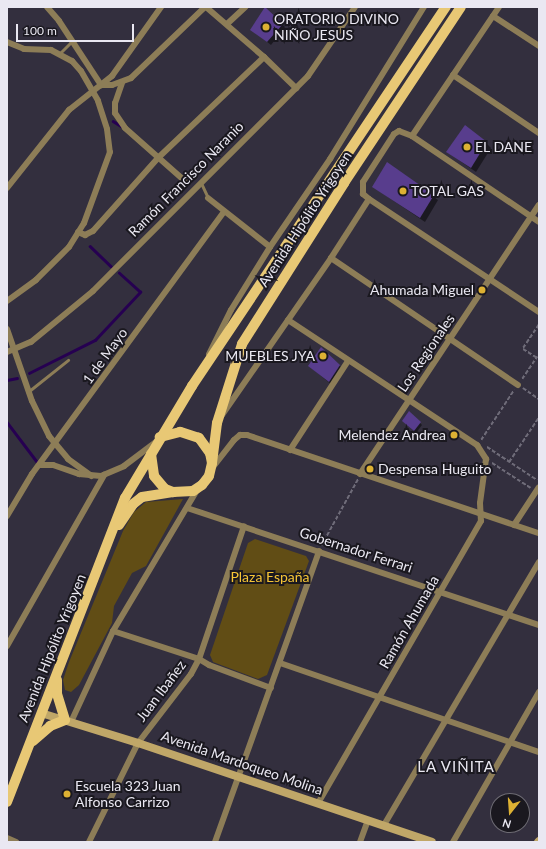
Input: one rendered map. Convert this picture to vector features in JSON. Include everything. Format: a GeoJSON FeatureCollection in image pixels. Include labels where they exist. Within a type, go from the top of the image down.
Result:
{"type":"FeatureCollection","features":[{"type":"Feature","properties":{"kind":"main road","name":"Avenida Hipólito Yrigoyen"},"geometry":{"type":"LineString","coordinates":[[159,439],[192,386],[446,7]]}},
{"type":"Feature","properties":{"kind":"main road","name":"Avenida Hipólito Yrigoyen"},"geometry":{"type":"LineString","coordinates":[[211,466],[217,423],[236,357],[250,330],[461,7]]}},
{"type":"Feature","properties":{"kind":"main road"},"geometry":{"type":"LineString","coordinates":[[180,432],[199,438],[208,449],[211,466],[206,481],[197,489],[183,493],[174,492],[158,483],[154,476],[151,454],[159,439],[180,432]]}},
{"type":"Feature","properties":{"kind":"main road","name":"Avenida Hipólito Yrigoyen"},"geometry":{"type":"LineString","coordinates":[[7,802],[125,498],[151,454]]}},
{"type":"Feature","properties":{"kind":"main road","name":"Avenida Hipólito Yrigoyen"},"geometry":{"type":"LineString","coordinates":[[106,550],[133,504],[142,497],[174,492]]}},
{"type":"Feature","properties":{"kind":"main road"},"geometry":{"type":"LineString","coordinates":[[28,747],[37,735],[68,721],[57,693],[56,676]]}},
{"type":"Feature","properties":{"kind":"street"},"geometry":{"type":"LineString","coordinates":[[7,188],[69,110],[92,90],[112,76],[161,7]]}},
{"type":"Feature","properties":{"kind":"street"},"geometry":{"type":"LineString","coordinates":[[101,85],[122,83],[131,78],[205,7],[264,57],[296,88]]}},
{"type":"Feature","properties":{"kind":"street"},"geometry":{"type":"LineString","coordinates":[[226,24],[245,7]]}},
{"type":"Feature","properties":{"kind":"street","name":"Ramón Francisco Naranio"},"geometry":{"type":"LineString","coordinates":[[16,350],[41,334],[92,291],[308,76],[355,7]]}},
{"type":"Feature","properties":{"kind":"street"},"geometry":{"type":"LineString","coordinates":[[192,386],[231,310],[270,247],[330,159],[424,7]]}},
{"type":"Feature","properties":{"kind":"street"},"geometry":{"type":"LineString","coordinates":[[412,136],[499,7]]}},
{"type":"Feature","properties":{"kind":"street"},"geometry":{"type":"LineString","coordinates":[[51,8],[101,85]]}},
{"type":"Feature","properties":{"kind":"street"},"geometry":{"type":"LineString","coordinates":[[493,16],[539,46]]}},
{"type":"Feature","properties":{"kind":"street"},"geometry":{"type":"LineString","coordinates":[[7,42],[24,49],[51,50],[60,53],[81,71],[103,113],[110,152],[99,185],[78,232],[55,262],[7,301]]}},
{"type":"Feature","properties":{"kind":"street"},"geometry":{"type":"LineString","coordinates":[[78,232],[85,235],[93,231],[159,157],[264,57]]}},
{"type":"Feature","properties":{"kind":"street"},"geometry":{"type":"LineString","coordinates":[[453,75],[539,134]]}},
{"type":"Feature","properties":{"kind":"street"},"geometry":{"type":"LineString","coordinates":[[122,83],[114,103],[115,113],[125,128],[185,181]]}},
{"type":"Feature","properties":{"kind":"street"},"geometry":{"type":"LineString","coordinates":[[539,222],[412,136],[399,131],[394,134],[363,182],[363,194],[369,199],[539,312]]}},
{"type":"Feature","properties":{"kind":"street"},"geometry":{"type":"LineString","coordinates":[[208,198],[270,247]]}},
{"type":"Feature","properties":{"kind":"street"},"geometry":{"type":"LineString","coordinates":[[217,423],[331,258],[369,199]]}},
{"type":"Feature","properties":{"kind":"street","name":"Los Regionales"},"geometry":{"type":"LineString","coordinates":[[360,474],[539,205]]}},
{"type":"Feature","properties":{"kind":"street","name":"1 de Mayo"},"geometry":{"type":"LineString","coordinates":[[7,516],[40,465],[224,212]]}},
{"type":"Feature","properties":{"kind":"street"},"geometry":{"type":"LineString","coordinates":[[331,258],[518,385]]}},
{"type":"Feature","properties":{"kind":"street"},"geometry":{"type":"LineString","coordinates":[[288,320],[477,445],[486,459]]}},
{"type":"Feature","properties":{"kind":"street"},"geometry":{"type":"LineString","coordinates":[[7,329],[16,350],[29,391],[55,446],[91,476]]}},
{"type":"Feature","properties":{"kind":"street"},"geometry":{"type":"LineString","coordinates":[[7,352],[16,350]]}},
{"type":"Feature","properties":{"kind":"street"},"geometry":{"type":"LineString","coordinates":[[290,450],[348,361]]}},
{"type":"Feature","properties":{"kind":"street"},"geometry":{"type":"LineString","coordinates":[[211,466],[240,435],[247,435],[539,533]]}},
{"type":"Feature","properties":{"kind":"street"},"geometry":{"type":"LineString","coordinates":[[40,465],[53,465],[91,476],[104,475],[124,466],[159,439]]}},
{"type":"Feature","properties":{"kind":"street","name":"Ramón Ahumada"},"geometry":{"type":"LineString","coordinates":[[318,803],[481,521],[480,514],[486,459]]}},
{"type":"Feature","properties":{"kind":"street"},"geometry":{"type":"LineString","coordinates":[[7,646],[104,475]]}},
{"type":"Feature","properties":{"kind":"street"},"geometry":{"type":"LineString","coordinates":[[68,721],[113,631],[197,489]]}},
{"type":"Feature","properties":{"kind":"street"},"geometry":{"type":"LineString","coordinates":[[514,525],[538,489]]}},
{"type":"Feature","properties":{"kind":"street","name":"Gobernador Ferrari"},"geometry":{"type":"LineString","coordinates":[[187,508],[441,591],[539,625]]}},
{"type":"Feature","properties":{"kind":"street","name":"Juan Ibañez"},"geometry":{"type":"LineString","coordinates":[[89,842],[138,742],[191,674],[199,659],[244,526]]}},
{"type":"Feature","properties":{"kind":"street"},"geometry":{"type":"LineString","coordinates":[[215,842],[319,551]]}},
{"type":"Feature","properties":{"kind":"street"},"geometry":{"type":"LineString","coordinates":[[384,825],[539,562]]}},
{"type":"Feature","properties":{"kind":"street"},"geometry":{"type":"LineString","coordinates":[[113,631],[199,659],[209,665],[271,688]]}},
{"type":"Feature","properties":{"kind":"street"},"geometry":{"type":"LineString","coordinates":[[280,663],[539,752]]}},
{"type":"Feature","properties":{"kind":"street"},"geometry":{"type":"LineString","coordinates":[[453,842],[539,692]]}},
{"type":"Feature","properties":{"kind":"street","name":"Avenida Mardoqueo Molina"},"geometry":{"type":"LineString","coordinates":[[41,713],[138,742],[432,842]]}},
{"type":"Feature","properties":{"kind":"street"},"geometry":{"type":"LineString","coordinates":[[360,842],[368,820]]}},
{"type":"Feature","properties":{"kind":"street"},"geometry":{"type":"LineString","coordinates":[[7,838],[16,842]]}},
{"type":"Feature","properties":{"kind":"lane"},"geometry":{"type":"LineString","coordinates":[[60,53],[72,41]]}},
{"type":"Feature","properties":{"kind":"lane"},"geometry":{"type":"LineString","coordinates":[[200,182],[208,198]]}},
{"type":"Feature","properties":{"kind":"lane"},"geometry":{"type":"LineString","coordinates":[[29,391],[68,360]]}},
{"type":"Feature","properties":{"kind":"path"},"geometry":{"type":"LineString","coordinates":[[539,325],[523,349],[539,359]]}},
{"type":"Feature","properties":{"kind":"path"},"geometry":{"type":"LineString","coordinates":[[537,357],[477,445],[485,446],[539,481]]}},
{"type":"Feature","properties":{"kind":"path"},"geometry":{"type":"LineString","coordinates":[[518,385],[539,399]]}},
{"type":"Feature","properties":{"kind":"path"},"geometry":{"type":"LineString","coordinates":[[509,462],[539,417]]}},
{"type":"Feature","properties":{"kind":"path"},"geometry":{"type":"LineString","coordinates":[[486,459],[538,489]]}},
{"type":"Feature","properties":{"kind":"path"},"geometry":{"type":"LineString","coordinates":[[319,551],[322,540],[360,474]]}},
{"type":"Feature","properties":{"kind":"green space"},"geometry":{"type":"Polygon","coordinates":[[[183,499],[146,566],[132,573],[114,606],[112,623],[79,685],[71,692],[65,690],[63,680],[69,662],[123,531],[134,512],[146,502],[183,499]]]}},
{"type":"Feature","properties":{"kind":"green space","name":"Plaza España"},"geometry":{"type":"Polygon","coordinates":[[[255,539],[306,556],[309,561],[267,675],[258,679],[213,662],[210,655],[248,543],[255,539]]]}},
{"type":"Feature","properties":{"kind":"building","name":"ORATORIO DIVINO NIÑO JESUS"},"geometry":{"type":"Polygon","coordinates":[[[265,7],[283,24],[267,42],[250,30],[265,7]]]}},
{"type":"Feature","properties":{"kind":"building","name":"EL DANE"},"geometry":{"type":"Polygon","coordinates":[[[465,125],[487,142],[471,168],[446,152],[465,125]]]}},
{"type":"Feature","properties":{"kind":"building","name":"TOTAL GAS"},"geometry":{"type":"Polygon","coordinates":[[[387,162],[434,195],[420,218],[372,187],[387,162]]]}},
{"type":"Feature","properties":{"kind":"building","name":"MUEBLES JYA"},"geometry":{"type":"Polygon","coordinates":[[[321,347],[340,365],[329,382],[308,366],[321,347]]]}},
{"type":"Feature","properties":{"kind":"building"},"geometry":{"type":"Polygon","coordinates":[[[409,411],[421,422],[414,431],[402,421],[409,411]]]}},
{"type":"Feature","properties":{"kind":"waterway"},"geometry":{"type":"LineString","coordinates":[[113,121],[121,126]]}},
{"type":"Feature","properties":{"kind":"waterway"},"geometry":{"type":"LineString","coordinates":[[90,246],[111,266]]}},
{"type":"Feature","properties":{"kind":"waterway"},"geometry":{"type":"LineString","coordinates":[[29,373],[95,340],[140,292],[119,273]]}},
{"type":"Feature","properties":{"kind":"waterway"},"geometry":{"type":"LineString","coordinates":[[7,380],[17,378]]}},
{"type":"Feature","properties":{"kind":"waterway"},"geometry":{"type":"LineString","coordinates":[[7,422],[38,463]]}},
{"type":"Feature","properties":{"kind":"place","name":"ORATORIO DIVINO NIÑO JESUS"},"geometry":{"type":"Point","coordinates":[266,27]}},
{"type":"Feature","properties":{"kind":"place","name":"EL DANE"},"geometry":{"type":"Point","coordinates":[467,147]}},
{"type":"Feature","properties":{"kind":"place","name":"TOTAL GAS"},"geometry":{"type":"Point","coordinates":[403,191]}},
{"type":"Feature","properties":{"kind":"place","name":"Ahumada Miguel"},"geometry":{"type":"Point","coordinates":[482,290]}},
{"type":"Feature","properties":{"kind":"place","name":"MUEBLES JYA"},"geometry":{"type":"Point","coordinates":[323,356]}},
{"type":"Feature","properties":{"kind":"place","name":"Melendez Andrea"},"geometry":{"type":"Point","coordinates":[454,435]}},
{"type":"Feature","properties":{"kind":"place","name":"Despensa Huguito"},"geometry":{"type":"Point","coordinates":[370,469]}},
{"type":"Feature","properties":{"kind":"place","name":"Escuela 323 Juan Alfonso Carrizo"},"geometry":{"type":"Point","coordinates":[67,794]}},
{"type":"Feature","properties":{"kind":"district","name":"LA VIÑITA"},"geometry":{"type":"Point","coordinates":[456,767]}}]}
